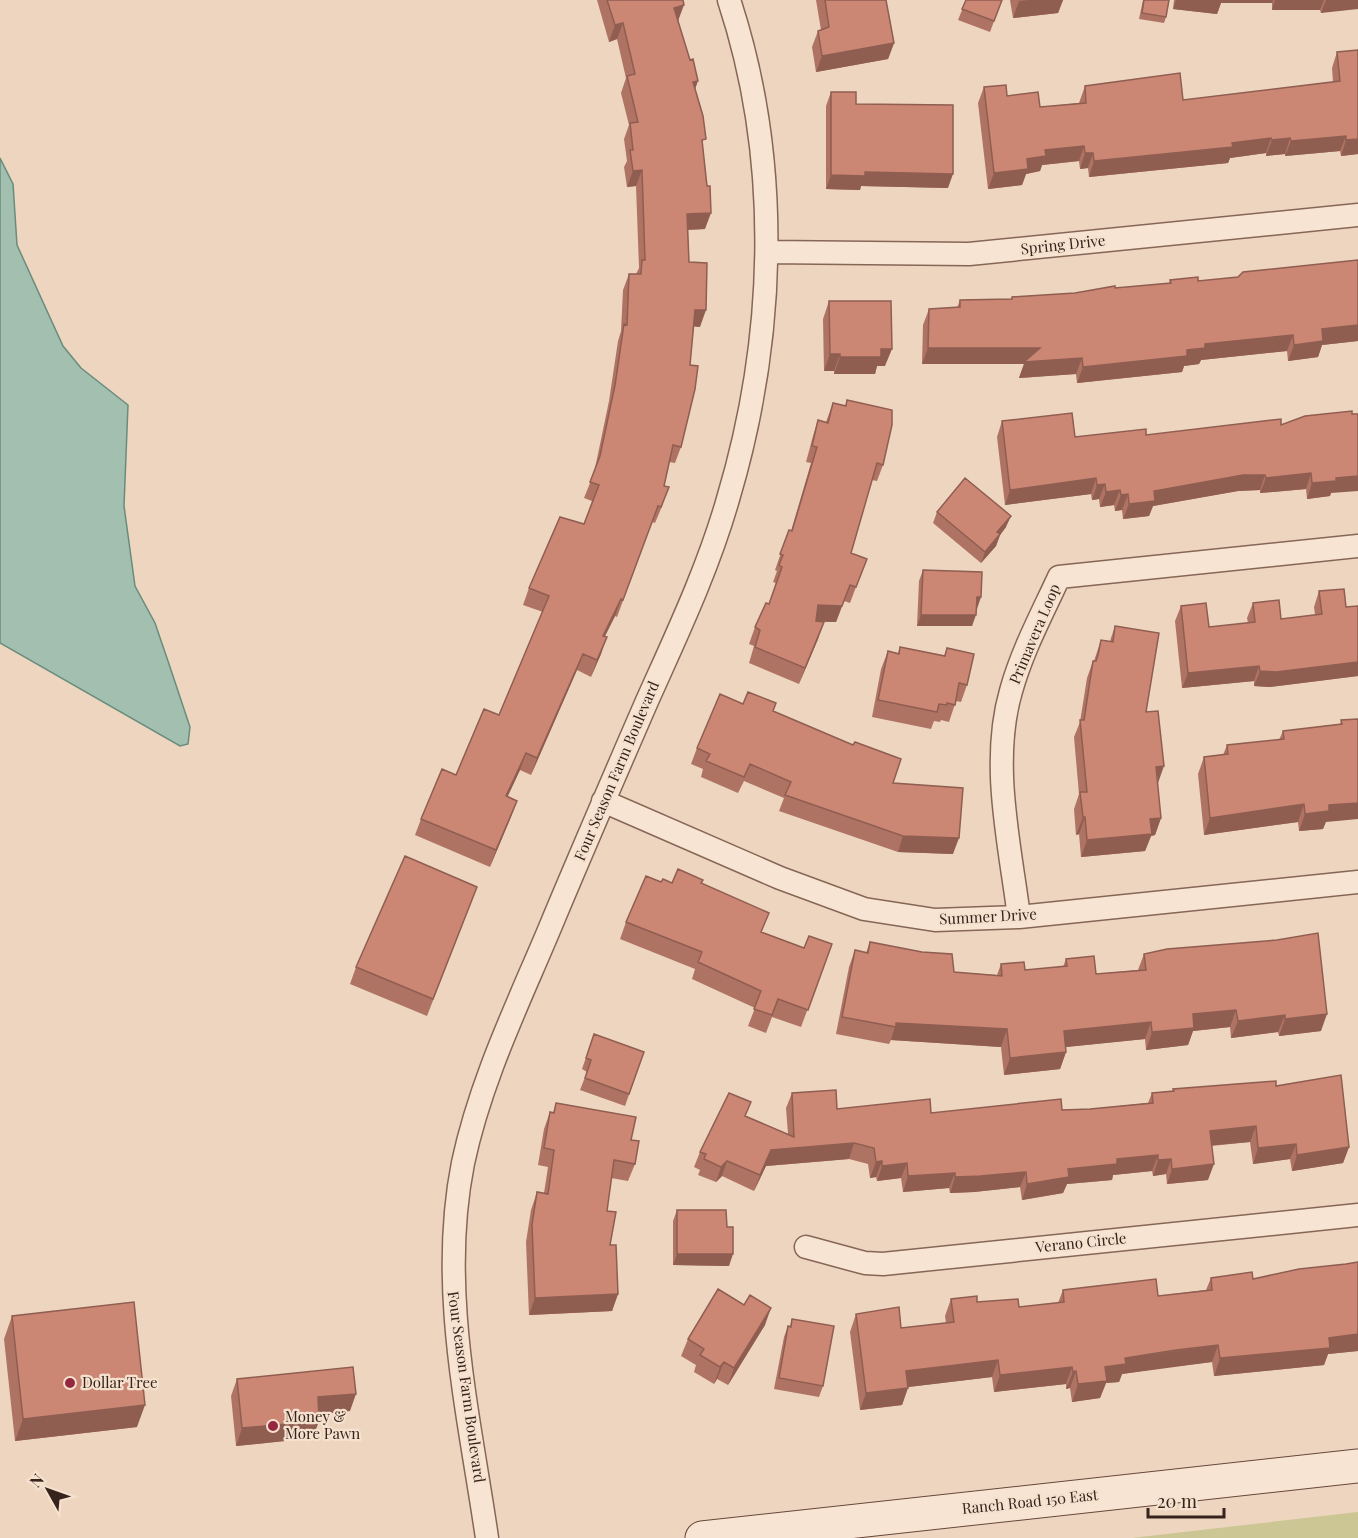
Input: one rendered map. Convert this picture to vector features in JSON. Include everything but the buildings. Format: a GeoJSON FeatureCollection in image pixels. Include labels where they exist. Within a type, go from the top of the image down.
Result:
{"type":"FeatureCollection","features":[{"type":"Feature","properties":{"kind":"main road","name":"Ranch Road 150 East"},"geometry":{"type":"LineString","coordinates":[[702,1538],[1358,1466]]}},
{"type":"Feature","properties":{"kind":"street","name":"Four Season Farm Boulevard"},"geometry":{"type":"LineString","coordinates":[[487,1538],[453,1290],[455,1208],[464,1160],[494,1062],[603,801],[692,601],[728,499],[745,436],[756,376],[768,252],[764,174],[747,64],[729,0]]}},
{"type":"Feature","properties":{"kind":"street","name":"Spring Drive"},"geometry":{"type":"LineString","coordinates":[[768,252],[969,254],[1358,215]]}},
{"type":"Feature","properties":{"kind":"street","name":"Primavera Loop"},"geometry":{"type":"LineString","coordinates":[[1019,917],[1005,799],[1004,727],[1010,691],[1024,651],[1059,578],[1358,546]]}},
{"type":"Feature","properties":{"kind":"street","name":"Summer Drive"},"geometry":{"type":"LineString","coordinates":[[603,801],[780,878],[864,909],[935,920],[1019,917],[1358,882]]}},
{"type":"Feature","properties":{"kind":"street","name":"Verano Circle"},"geometry":{"type":"LineString","coordinates":[[806,1247],[865,1263],[883,1264],[1358,1215]]}},
{"type":"Feature","properties":{"kind":"shaded area"},"geometry":{"type":"Polygon","coordinates":[[[0,158],[13,184],[17,245],[63,346],[81,368],[128,405],[124,506],[135,586],[155,623],[169,664],[190,727],[188,744],[180,746],[0,643],[0,158]]]}},
{"type":"Feature","properties":{"kind":"shaded area"},"geometry":{"type":"Polygon","coordinates":[[[1358,1512],[1358,1538],[1132,1538],[1358,1512]]]}},
{"type":"Feature","properties":{"kind":"place","name":"Dollar Tree"},"geometry":{"type":"Point","coordinates":[70,1383]}},
{"type":"Feature","properties":{"kind":"place","name":"Money & More Pawn"},"geometry":{"type":"Point","coordinates":[273,1426]}}]}
